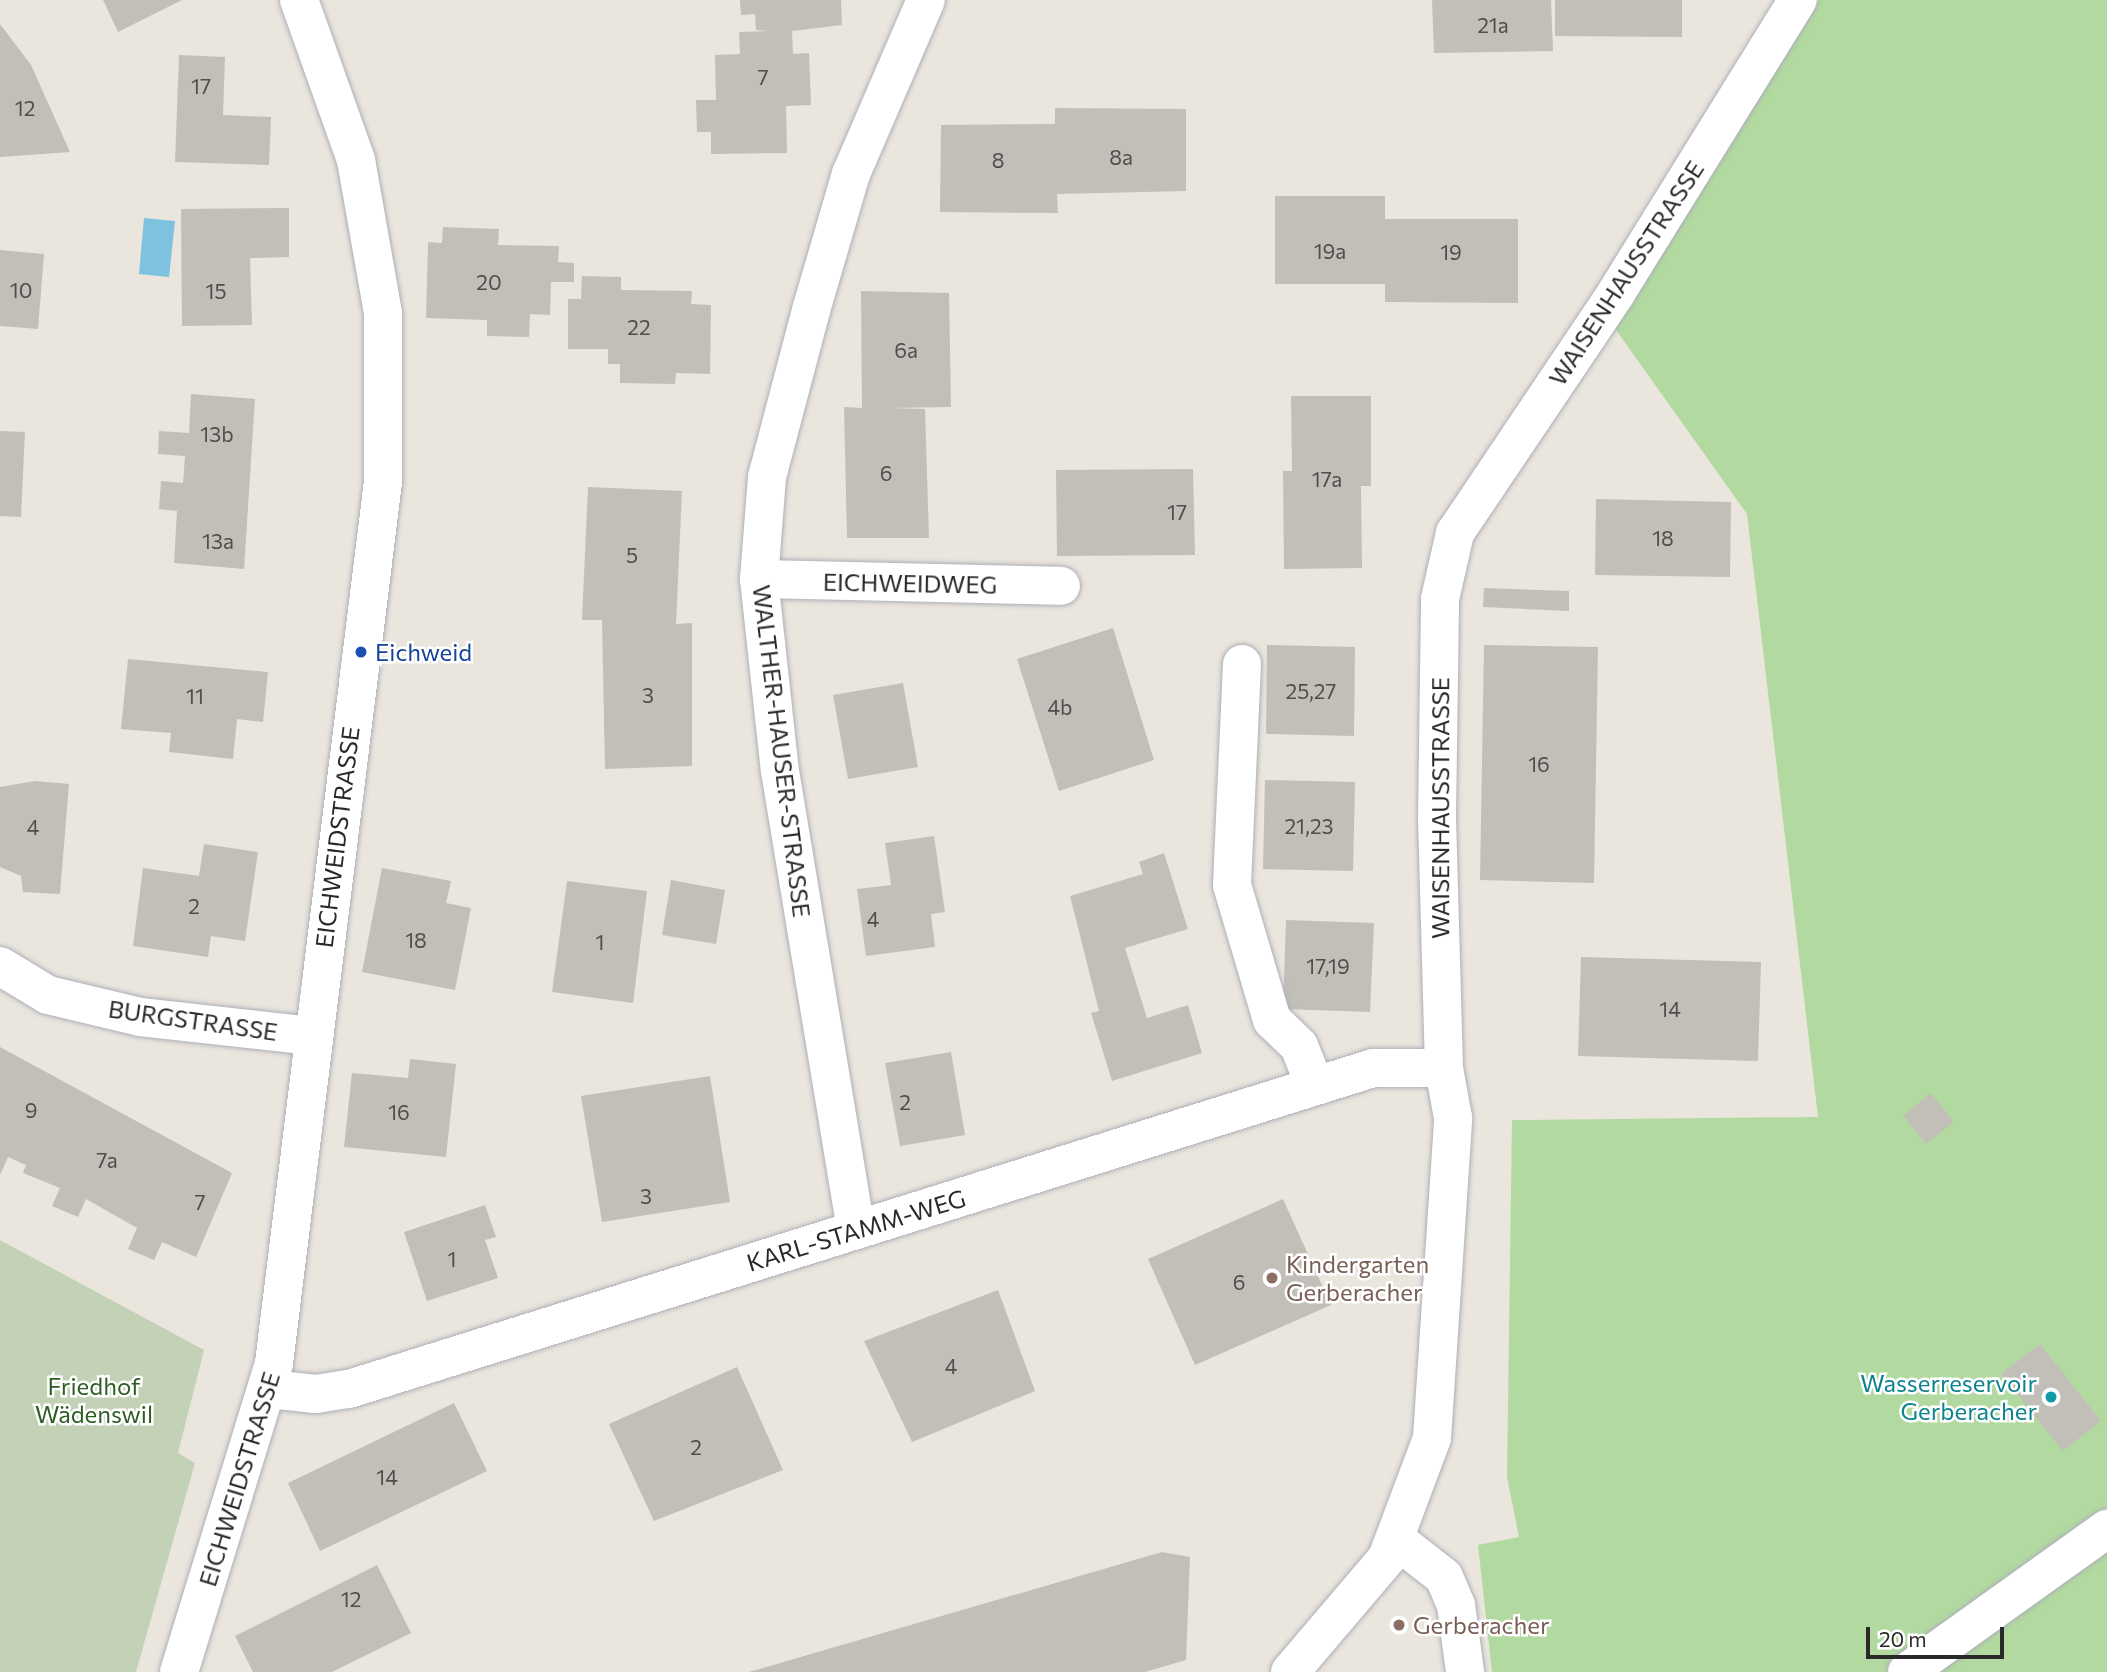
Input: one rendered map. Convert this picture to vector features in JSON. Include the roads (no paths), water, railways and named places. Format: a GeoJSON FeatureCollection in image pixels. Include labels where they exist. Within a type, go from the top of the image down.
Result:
{"type":"FeatureCollection","features":[{"type":"Feature","properties":{"kind":"street","name":"EICHWEIDSTRASSE"},"geometry":{"type":"LineString","coordinates":[[178,1672],[270,1389],[386,437],[383,313],[356,160],[299,0]]}},
{"type":"Feature","properties":{"kind":"street","name":"WALTHER-HAUSER-STRASSE"},"geometry":{"type":"LineString","coordinates":[[856,1230],[780,772],[760,579],[768,477],[812,307],[851,174],[926,0]]}},
{"type":"Feature","properties":{"kind":"street","name":"WAISENHAUSSTRASSE"},"geometry":{"type":"LineString","coordinates":[[1290,1672],[1398,1541],[1432,1438],[1453,1118],[1444,1068],[1440,599],[1455,533],[1616,293],[1798,0]]}},
{"type":"Feature","properties":{"kind":"street","name":"EICHWEIDWEG"},"geometry":{"type":"LineString","coordinates":[[760,579],[1061,586]]}},
{"type":"Feature","properties":{"kind":"street"},"geometry":{"type":"LineString","coordinates":[[1242,664],[1231,885],[1272,1020],[1299,1046],[1315,1086]]}},
{"type":"Feature","properties":{"kind":"street","name":"BURGSTRASSE"},"geometry":{"type":"LineString","coordinates":[[0,966],[48,995],[140,1017],[311,1036]]}},
{"type":"Feature","properties":{"kind":"street","name":"KARL-STAMM-WEG"},"geometry":{"type":"LineString","coordinates":[[270,1389],[317,1394],[349,1389],[1373,1068],[1444,1068]]}},
{"type":"Feature","properties":{"kind":"street"},"geometry":{"type":"LineString","coordinates":[[1907,1672],[2107,1529]]}},
{"type":"Feature","properties":{"kind":"street"},"geometry":{"type":"LineString","coordinates":[[1398,1541],[1444,1577],[1456,1605],[1465,1672]]}},
{"type":"Feature","properties":{"kind":"water"},"geometry":{"type":"Polygon","coordinates":[[[144,218],[175,221],[169,277],[139,274],[144,218]]]}},
{"type":"Feature","properties":{"kind":"place","name":"Eichweid"},"geometry":{"type":"Point","coordinates":[361,652]}},
{"type":"Feature","properties":{"kind":"place","name":"Kindergarten Gerberacher"},"geometry":{"type":"Point","coordinates":[1272,1278]}},
{"type":"Feature","properties":{"kind":"place","name":"Wasserreservoir Gerberacher"},"geometry":{"type":"Point","coordinates":[2051,1397]}},
{"type":"Feature","properties":{"kind":"place","name":"Gerberacher"},"geometry":{"type":"Point","coordinates":[1399,1625]}},
{"type":"Feature","properties":{"kind":"park label","name":"Friedhof Wädenswil"},"geometry":{"type":"Point","coordinates":[94,1400]}}]}
